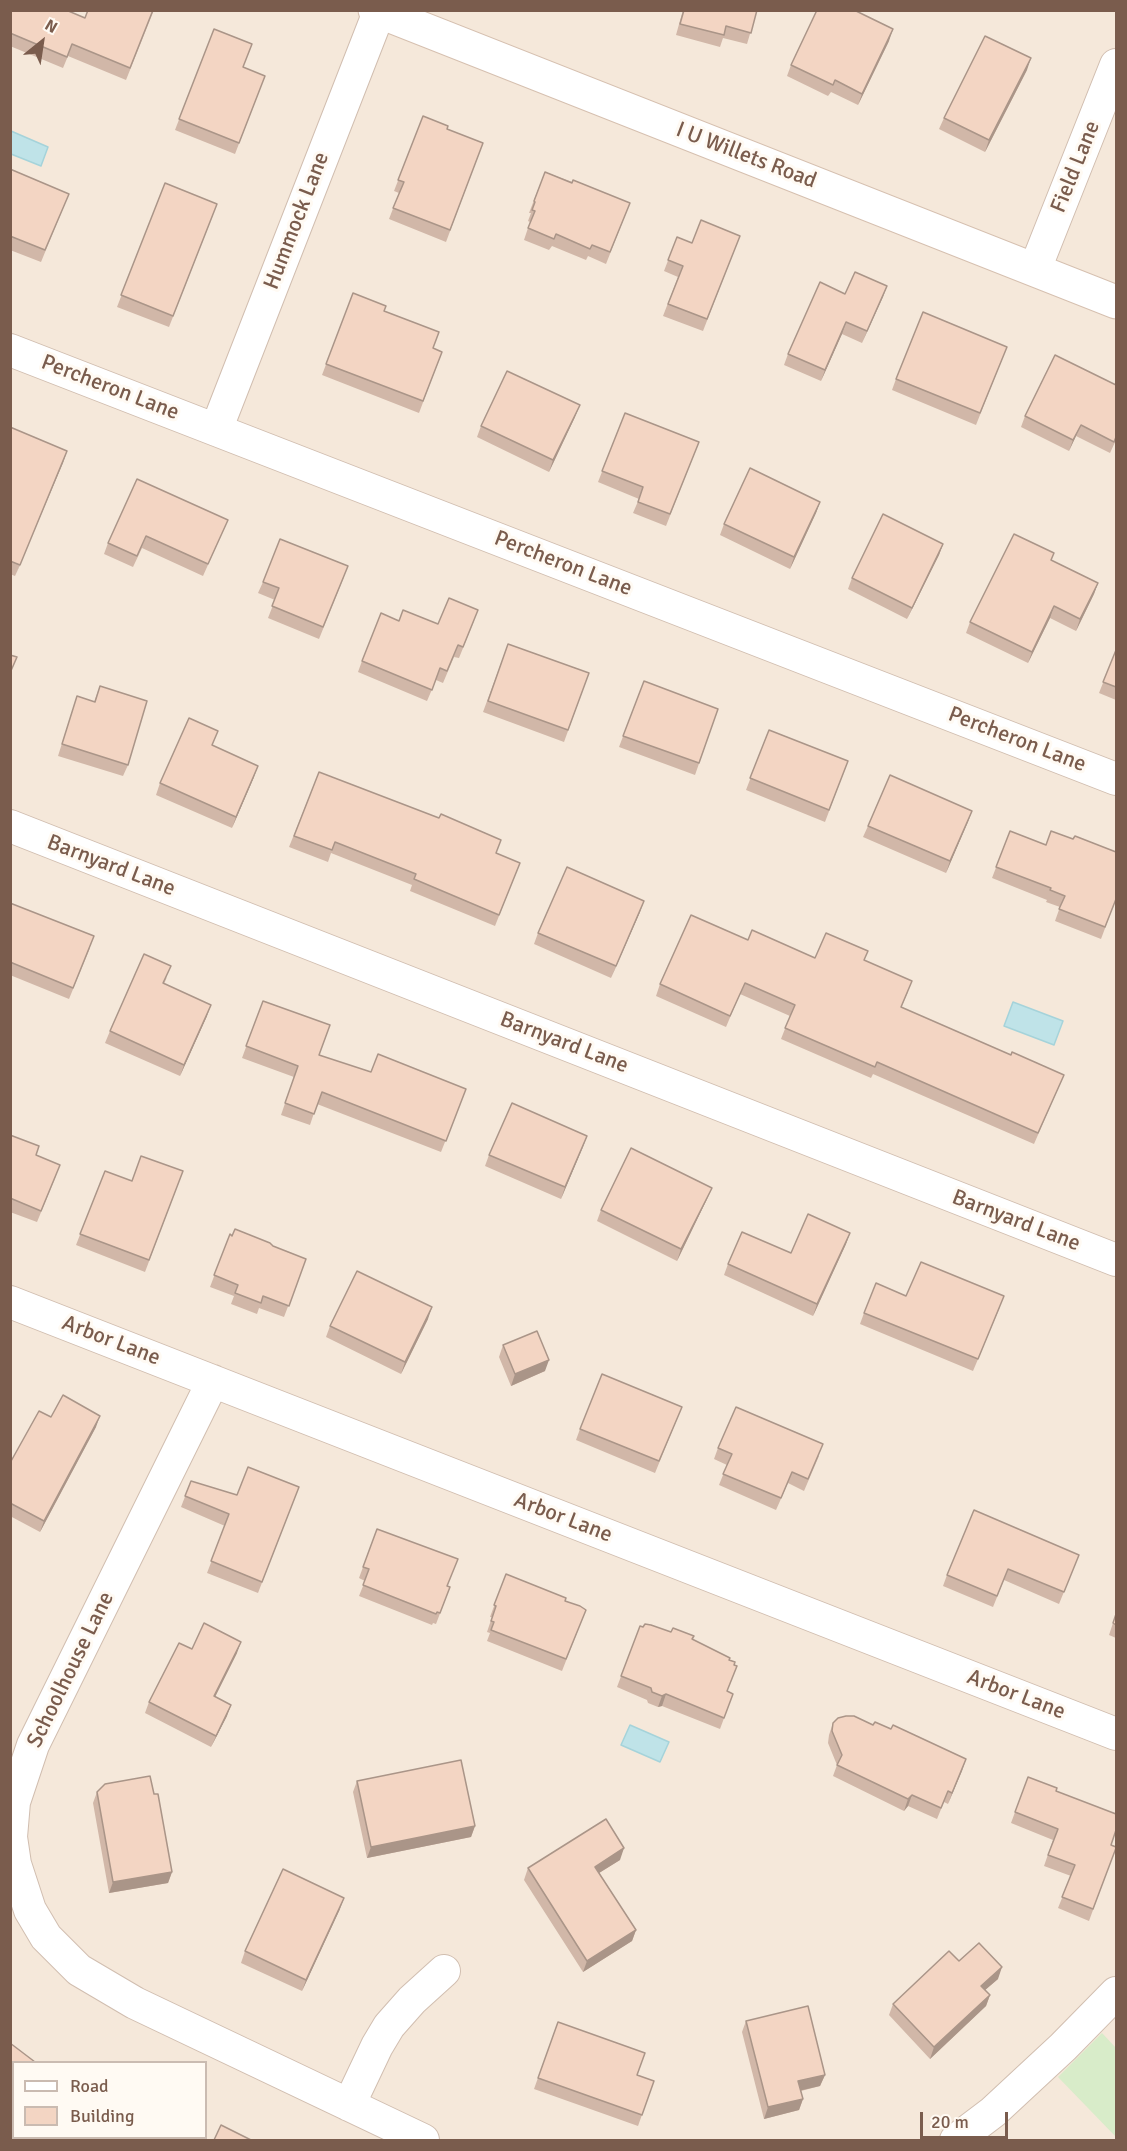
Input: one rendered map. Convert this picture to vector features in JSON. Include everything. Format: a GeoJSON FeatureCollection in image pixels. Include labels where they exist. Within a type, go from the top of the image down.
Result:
{"type":"FeatureCollection","features":[{"type":"Feature","properties":{"kind":"main road","name":"I U Willets Road"},"geometry":{"type":"LineString","coordinates":[[377,11],[1116,302]]}},
{"type":"Feature","properties":{"kind":"street","name":"Hummock Lane"},"geometry":{"type":"LineString","coordinates":[[216,430],[377,11]]}},
{"type":"Feature","properties":{"kind":"street","name":"Field Lane"},"geometry":{"type":"LineString","coordinates":[[1035,269],[1116,65]]}},
{"type":"Feature","properties":{"kind":"street","name":"Percheron Lane"},"geometry":{"type":"LineString","coordinates":[[10,350],[1116,779]]}},
{"type":"Feature","properties":{"kind":"street","name":"Barnyard Lane"},"geometry":{"type":"LineString","coordinates":[[10,826],[1116,1260]]}},
{"type":"Feature","properties":{"kind":"street","name":"Arbor Lane"},"geometry":{"type":"LineString","coordinates":[[10,1302],[1116,1734]]}},
{"type":"Feature","properties":{"kind":"street","name":"Schoolhouse Lane"},"geometry":{"type":"LineString","coordinates":[[213,1381],[33,1744],[14,1802],[10,1837],[15,1864],[30,1910],[46,1937],[79,1970],[135,2002],[423,2140]]}},
{"type":"Feature","properties":{"kind":"street"},"geometry":{"type":"LineString","coordinates":[[349,2105],[389,2026],[411,2000],[444,1971]]}},
{"type":"Feature","properties":{"kind":"street"},"geometry":{"type":"LineString","coordinates":[[956,2140],[993,2112],[1063,2047],[1116,1993]]}},
{"type":"Feature","properties":{"kind":"shaded area"},"geometry":{"type":"Polygon","coordinates":[[[11,11],[1116,11],[1116,2140],[11,2140],[11,11]]]}},
{"type":"Feature","properties":{"kind":"green space"},"geometry":{"type":"Polygon","coordinates":[[[1102,2033],[1116,2048],[1116,2137],[1058,2077],[1102,2033]]]}},
{"type":"Feature","properties":{"kind":"water"},"geometry":{"type":"Polygon","coordinates":[[[11,131],[48,147],[41,166],[11,154],[11,131]]]}},
{"type":"Feature","properties":{"kind":"water"},"geometry":{"type":"Polygon","coordinates":[[[1013,1002],[1063,1021],[1054,1045],[1004,1026],[1013,1002]]]}},
{"type":"Feature","properties":{"kind":"water"},"geometry":{"type":"Polygon","coordinates":[[[630,1725],[669,1742],[660,1762],[621,1745],[630,1725]]]}},
{"type":"Feature","properties":{"kind":"building"},"geometry":{"type":"Polygon","coordinates":[[[10,10],[66,10],[85,18],[88,10],[153,10],[130,68],[72,44],[67,57],[10,33],[10,10]]]}},
{"type":"Feature","properties":{"kind":"building"},"geometry":{"type":"Polygon","coordinates":[[[684,10],[757,10],[751,33],[726,26],[724,35],[680,24],[684,10]]]}},
{"type":"Feature","properties":{"kind":"building"},"geometry":{"type":"Polygon","coordinates":[[[817,10],[854,10],[893,29],[862,94],[835,80],[833,85],[791,65],[817,10]]]}},
{"type":"Feature","properties":{"kind":"building"},"geometry":{"type":"Polygon","coordinates":[[[214,29],[252,44],[243,67],[265,76],[239,143],[179,119],[214,29]]]}},
{"type":"Feature","properties":{"kind":"building"},"geometry":{"type":"Polygon","coordinates":[[[985,36],[1031,58],[989,140],[944,118],[985,36]]]}},
{"type":"Feature","properties":{"kind":"building"},"geometry":{"type":"Polygon","coordinates":[[[423,116],[448,126],[447,129],[483,143],[450,230],[393,208],[404,182],[398,180],[423,116]]]}},
{"type":"Feature","properties":{"kind":"building"},"geometry":{"type":"Polygon","coordinates":[[[10,169],[69,194],[45,250],[10,236],[10,169]]]}},
{"type":"Feature","properties":{"kind":"building"},"geometry":{"type":"Polygon","coordinates":[[[545,172],[572,183],[573,180],[630,203],[610,252],[592,245],[590,249],[556,234],[554,239],[528,228],[535,211],[532,210],[534,201],[545,172]]]}},
{"type":"Feature","properties":{"kind":"building"},"geometry":{"type":"Polygon","coordinates":[[[165,183],[217,204],[173,316],[121,295],[165,183]]]}},
{"type":"Feature","properties":{"kind":"building"},"geometry":{"type":"Polygon","coordinates":[[[701,220],[740,236],[707,319],[668,304],[683,266],[668,260],[677,237],[692,243],[701,220]]]}},
{"type":"Feature","properties":{"kind":"building"},"geometry":{"type":"Polygon","coordinates":[[[855,272],[887,286],[867,331],[846,322],[825,370],[788,354],[820,282],[845,294],[855,272]]]}},
{"type":"Feature","properties":{"kind":"building"},"geometry":{"type":"Polygon","coordinates":[[[353,293],[386,306],[384,311],[439,332],[433,348],[442,352],[423,401],[326,364],[353,293]]]}},
{"type":"Feature","properties":{"kind":"building"},"geometry":{"type":"Polygon","coordinates":[[[923,312],[1007,347],[980,413],[896,379],[923,312]]]}},
{"type":"Feature","properties":{"kind":"building"},"geometry":{"type":"Polygon","coordinates":[[[1055,355],[1116,385],[1116,437],[1114,442],[1081,425],[1073,440],[1025,416],[1055,355]]]}},
{"type":"Feature","properties":{"kind":"building"},"geometry":{"type":"Polygon","coordinates":[[[507,371],[580,405],[553,460],[481,426],[507,371]]]}},
{"type":"Feature","properties":{"kind":"building"},"geometry":{"type":"Polygon","coordinates":[[[625,413],[699,442],[670,514],[638,502],[643,487],[602,471],[625,413]]]}},
{"type":"Feature","properties":{"kind":"building"},"geometry":{"type":"Polygon","coordinates":[[[10,427],[67,451],[20,565],[10,561],[10,427]]]}},
{"type":"Feature","properties":{"kind":"building"},"geometry":{"type":"Polygon","coordinates":[[[750,468],[820,502],[794,557],[724,524],[750,468]]]}},
{"type":"Feature","properties":{"kind":"building"},"geometry":{"type":"Polygon","coordinates":[[[137,479],[228,520],[208,564],[146,536],[137,556],[108,543],[137,479]]]}},
{"type":"Feature","properties":{"kind":"building"},"geometry":{"type":"Polygon","coordinates":[[[883,514],[943,544],[912,608],[852,578],[883,514]]]}},
{"type":"Feature","properties":{"kind":"building"},"geometry":{"type":"Polygon","coordinates":[[[1014,534],[1054,553],[1051,560],[1098,583],[1080,619],[1054,606],[1032,652],[970,622],[1014,534]]]}},
{"type":"Feature","properties":{"kind":"building"},"geometry":{"type":"Polygon","coordinates":[[[280,539],[348,566],[323,627],[272,606],[279,588],[263,582],[280,539]]]}},
{"type":"Feature","properties":{"kind":"building"},"geometry":{"type":"Polygon","coordinates":[[[449,598],[478,610],[463,647],[458,645],[447,671],[440,668],[432,690],[362,661],[381,613],[399,621],[403,610],[438,624],[449,598]]]}},
{"type":"Feature","properties":{"kind":"building"},"geometry":{"type":"Polygon","coordinates":[[[508,644],[589,673],[568,730],[488,701],[508,644]]]}},
{"type":"Feature","properties":{"kind":"building"},"geometry":{"type":"Polygon","coordinates":[[[1116,650],[1116,687],[1103,682],[1116,650]]]}},
{"type":"Feature","properties":{"kind":"building"},"geometry":{"type":"Polygon","coordinates":[[[10,655],[17,657],[10,673],[10,655]]]}},
{"type":"Feature","properties":{"kind":"building"},"geometry":{"type":"Polygon","coordinates":[[[644,681],[718,709],[699,763],[623,736],[644,681]]]}},
{"type":"Feature","properties":{"kind":"building"},"geometry":{"type":"Polygon","coordinates":[[[100,686],[147,701],[128,765],[62,744],[77,696],[95,702],[100,686]]]}},
{"type":"Feature","properties":{"kind":"building"},"geometry":{"type":"Polygon","coordinates":[[[189,718],[218,731],[212,745],[258,766],[236,817],[160,783],[189,718]]]}},
{"type":"Feature","properties":{"kind":"building"},"geometry":{"type":"Polygon","coordinates":[[[769,730],[848,761],[829,810],[750,778],[769,730]]]}},
{"type":"Feature","properties":{"kind":"building"},"geometry":{"type":"Polygon","coordinates":[[[319,772],[439,818],[441,814],[501,840],[496,853],[520,863],[499,915],[414,879],[416,874],[335,842],[332,850],[294,836],[319,772]]]}},
{"type":"Feature","properties":{"kind":"building"},"geometry":{"type":"Polygon","coordinates":[[[890,775],[972,811],[950,861],[868,826],[890,775]]]}},
{"type":"Feature","properties":{"kind":"building"},"geometry":{"type":"Polygon","coordinates":[[[1010,831],[1046,845],[1051,831],[1073,839],[1075,836],[1116,852],[1116,899],[1105,927],[1059,909],[1065,896],[1050,890],[1051,888],[996,867],[1010,831]]]}},
{"type":"Feature","properties":{"kind":"building"},"geometry":{"type":"Polygon","coordinates":[[[567,867],[644,901],[616,966],[538,933],[567,867]]]}},
{"type":"Feature","properties":{"kind":"building"},"geometry":{"type":"Polygon","coordinates":[[[10,903],[94,936],[73,988],[10,962],[10,903]]]}},
{"type":"Feature","properties":{"kind":"building"},"geometry":{"type":"Polygon","coordinates":[[[691,915],[748,940],[752,930],[815,958],[826,933],[868,951],[864,960],[912,981],[901,1007],[1011,1055],[1012,1052],[1064,1075],[1038,1133],[877,1062],[875,1067],[785,1028],[795,1005],[745,983],[730,1016],[660,984],[691,915]]]}},
{"type":"Feature","properties":{"kind":"building"},"geometry":{"type":"Polygon","coordinates":[[[144,954],[171,966],[163,983],[211,1005],[184,1065],[110,1031],[144,954]]]}},
{"type":"Feature","properties":{"kind":"building"},"geometry":{"type":"Polygon","coordinates":[[[263,1001],[330,1025],[319,1055],[371,1072],[378,1054],[466,1089],[446,1141],[322,1092],[314,1114],[285,1103],[298,1066],[246,1046],[263,1001]]]}},
{"type":"Feature","properties":{"kind":"building"},"geometry":{"type":"Polygon","coordinates":[[[512,1103],[587,1136],[565,1187],[489,1155],[512,1103]]]}},
{"type":"Feature","properties":{"kind":"building"},"geometry":{"type":"Polygon","coordinates":[[[10,1135],[39,1146],[36,1155],[60,1165],[41,1211],[10,1198],[10,1135]]]}},
{"type":"Feature","properties":{"kind":"building"},"geometry":{"type":"Polygon","coordinates":[[[631,1148],[712,1188],[681,1249],[601,1210],[631,1148]]]}},
{"type":"Feature","properties":{"kind":"building"},"geometry":{"type":"Polygon","coordinates":[[[141,1156],[183,1171],[149,1260],[80,1234],[105,1171],[132,1181],[141,1156]]]}},
{"type":"Feature","properties":{"kind":"building"},"geometry":{"type":"Polygon","coordinates":[[[808,1214],[850,1233],[817,1304],[728,1264],[742,1232],[791,1253],[808,1214]]]}},
{"type":"Feature","properties":{"kind":"building"},"geometry":{"type":"Polygon","coordinates":[[[235,1229],[306,1259],[289,1306],[263,1296],[261,1303],[235,1293],[238,1285],[214,1275],[230,1234],[232,1236],[235,1229]]]}},
{"type":"Feature","properties":{"kind":"building"},"geometry":{"type":"Polygon","coordinates":[[[921,1262],[1004,1296],[978,1359],[864,1313],[876,1283],[906,1296],[921,1262]]]}},
{"type":"Feature","properties":{"kind":"building"},"geometry":{"type":"Polygon","coordinates":[[[357,1271],[432,1307],[405,1362],[330,1326],[357,1271]]]}},
{"type":"Feature","properties":{"kind":"building"},"geometry":{"type":"Polygon","coordinates":[[[537,1331],[549,1360],[515,1374],[503,1345],[537,1331]]]}},
{"type":"Feature","properties":{"kind":"building"},"geometry":{"type":"Polygon","coordinates":[[[602,1374],[682,1407],[659,1461],[580,1429],[602,1374]]]}},
{"type":"Feature","properties":{"kind":"building"},"geometry":{"type":"Polygon","coordinates":[[[63,1395],[100,1416],[44,1521],[10,1503],[10,1463],[39,1411],[51,1417],[63,1395]]]}},
{"type":"Feature","properties":{"kind":"building"},"geometry":{"type":"Polygon","coordinates":[[[736,1407],[823,1444],[808,1479],[792,1472],[781,1498],[723,1474],[732,1454],[718,1448],[736,1407]]]}},
{"type":"Feature","properties":{"kind":"building"},"geometry":{"type":"Polygon","coordinates":[[[248,1467],[299,1487],[262,1582],[211,1561],[229,1514],[185,1496],[191,1481],[237,1495],[248,1467]]]}},
{"type":"Feature","properties":{"kind":"building"},"geometry":{"type":"Polygon","coordinates":[[[974,1510],[1079,1555],[1064,1592],[1008,1569],[997,1596],[947,1575],[974,1510]]]}},
{"type":"Feature","properties":{"kind":"building"},"geometry":{"type":"Polygon","coordinates":[[[377,1529],[458,1559],[447,1586],[450,1587],[440,1613],[436,1614],[363,1585],[369,1569],[363,1567],[377,1529]]]}},
{"type":"Feature","properties":{"kind":"building"},"geometry":{"type":"Polygon","coordinates":[[[506,1574],[566,1598],[565,1601],[586,1610],[566,1659],[491,1630],[494,1622],[491,1621],[496,1606],[494,1605],[506,1574]]]}},
{"type":"Feature","properties":{"kind":"building"},"geometry":{"type":"Polygon","coordinates":[[[204,1623],[241,1642],[214,1696],[231,1705],[216,1736],[149,1702],[179,1643],[192,1649],[204,1623]]]}},
{"type":"Feature","properties":{"kind":"building"},"geometry":{"type":"Polygon","coordinates":[[[645,1624],[671,1632],[673,1628],[694,1636],[692,1639],[735,1662],[734,1665],[737,1666],[727,1691],[733,1694],[724,1718],[666,1694],[662,1696],[652,1692],[651,1688],[621,1676],[640,1626],[643,1627],[645,1624]]]}},
{"type":"Feature","properties":{"kind":"building"},"geometry":{"type":"Polygon","coordinates":[[[854,1716],[873,1725],[875,1722],[891,1729],[893,1725],[966,1759],[952,1793],[948,1791],[941,1808],[912,1795],[908,1799],[837,1765],[842,1755],[832,1731],[833,1723],[838,1718],[854,1716]]]}},
{"type":"Feature","properties":{"kind":"building"},"geometry":{"type":"Polygon","coordinates":[[[461,1760],[475,1826],[371,1847],[357,1781],[461,1760]]]}},
{"type":"Feature","properties":{"kind":"building"},"geometry":{"type":"Polygon","coordinates":[[[150,1776],[154,1794],[158,1794],[172,1872],[113,1882],[97,1792],[105,1784],[150,1776]]]}},
{"type":"Feature","properties":{"kind":"building"},"geometry":{"type":"Polygon","coordinates":[[[1028,1777],[1057,1788],[1056,1791],[1116,1814],[1116,1830],[1111,1845],[1116,1848],[1093,1909],[1062,1897],[1075,1865],[1048,1855],[1058,1829],[1015,1812],[1028,1777]]]}},
{"type":"Feature","properties":{"kind":"building"},"geometry":{"type":"Polygon","coordinates":[[[606,1819],[624,1848],[595,1867],[636,1930],[587,1961],[528,1868],[606,1819]]]}},
{"type":"Feature","properties":{"kind":"building"},"geometry":{"type":"Polygon","coordinates":[[[283,1869],[344,1898],[306,1980],[245,1951],[283,1869]]]}},
{"type":"Feature","properties":{"kind":"building"},"geometry":{"type":"Polygon","coordinates":[[[979,1943],[1002,1967],[981,1986],[990,1995],[934,2047],[893,2004],[949,1951],[959,1961],[979,1943]]]}},
{"type":"Feature","properties":{"kind":"building"},"geometry":{"type":"Polygon","coordinates":[[[808,2006],[825,2075],[798,2081],[803,2099],[768,2107],[746,2021],[808,2006]]]}},
{"type":"Feature","properties":{"kind":"building"},"geometry":{"type":"Polygon","coordinates":[[[558,2022],[645,2053],[637,2075],[654,2081],[642,2115],[538,2078],[558,2022]]]}},
{"type":"Feature","properties":{"kind":"building"},"geometry":{"type":"Polygon","coordinates":[[[10,2043],[34,2061],[12,2061],[12,2105],[10,2107],[10,2043]]]}},
{"type":"Feature","properties":{"kind":"building"},"geometry":{"type":"Polygon","coordinates":[[[221,2125],[251,2140],[214,2140],[221,2125]]]}},
{"type":"Feature","properties":{"kind":"building"},"geometry":{"type":"Polygon","coordinates":[[[72,2139],[150,2139],[149,2140],[72,2139]]]}}]}
